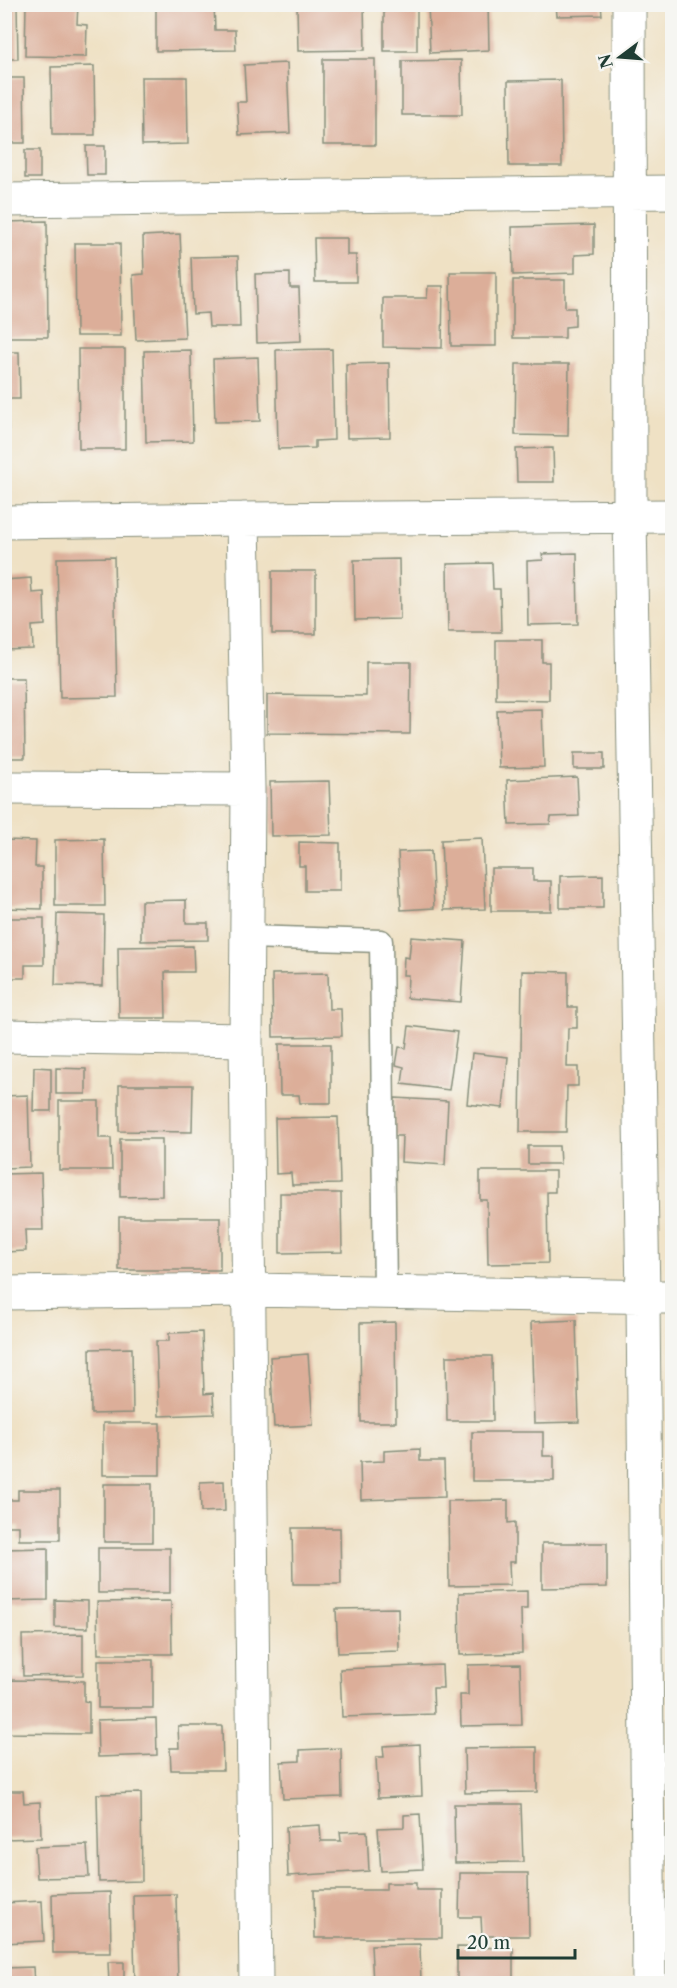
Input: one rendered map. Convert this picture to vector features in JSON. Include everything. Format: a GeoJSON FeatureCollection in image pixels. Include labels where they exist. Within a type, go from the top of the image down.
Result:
{"type":"FeatureCollection","features":[{"type":"Feature","properties":{"kind":"street"},"geometry":{"type":"LineString","coordinates":[[629,4],[630,516],[658,1297],[649,1983]]}},
{"type":"Feature","properties":{"kind":"street"},"geometry":{"type":"LineString","coordinates":[[4,200],[672,192]]}},
{"type":"Feature","properties":{"kind":"street"},"geometry":{"type":"LineString","coordinates":[[4,522],[672,516]]}},
{"type":"Feature","properties":{"kind":"street"},"geometry":{"type":"LineString","coordinates":[[243,519],[248,789],[246,1040],[256,1983]]}},
{"type":"Feature","properties":{"kind":"street"},"geometry":{"type":"LineString","coordinates":[[4,788],[248,789]]}},
{"type":"Feature","properties":{"kind":"street"},"geometry":{"type":"LineString","coordinates":[[4,1036],[246,1040]]}},
{"type":"Feature","properties":{"kind":"street"},"geometry":{"type":"LineString","coordinates":[[4,1293],[250,1290],[658,1297]]}},
{"type":"Feature","properties":{"kind":"lane"},"geometry":{"type":"LineString","coordinates":[[246,937],[381,940],[385,1293]]}},
{"type":"Feature","properties":{"kind":"building"},"geometry":{"type":"Polygon","coordinates":[[[4,4],[17,4],[18,59],[4,59],[4,4]]]}},
{"type":"Feature","properties":{"kind":"building"},"geometry":{"type":"Polygon","coordinates":[[[26,4],[78,4],[77,24],[87,25],[86,57],[25,56],[26,4]]]}},
{"type":"Feature","properties":{"kind":"building"},"geometry":{"type":"Polygon","coordinates":[[[156,4],[214,4],[215,30],[235,30],[236,50],[156,51],[156,4]]]}},
{"type":"Feature","properties":{"kind":"building"},"geometry":{"type":"Polygon","coordinates":[[[384,4],[417,4],[417,51],[384,51],[384,4]]]}},
{"type":"Feature","properties":{"kind":"building"},"geometry":{"type":"Polygon","coordinates":[[[428,4],[488,4],[489,50],[430,53],[428,4]]]}},
{"type":"Feature","properties":{"kind":"building"},"geometry":{"type":"Polygon","coordinates":[[[556,4],[601,4],[602,15],[557,16],[556,4]]]}},
{"type":"Feature","properties":{"kind":"building"},"geometry":{"type":"Polygon","coordinates":[[[297,5],[364,5],[365,50],[298,51],[297,5]]]}},
{"type":"Feature","properties":{"kind":"building"},"geometry":{"type":"Polygon","coordinates":[[[323,59],[375,59],[375,145],[323,145],[323,59]]]}},
{"type":"Feature","properties":{"kind":"building"},"geometry":{"type":"Polygon","coordinates":[[[461,60],[462,115],[402,115],[402,61],[461,60]]]}},
{"type":"Feature","properties":{"kind":"building"},"geometry":{"type":"Polygon","coordinates":[[[287,63],[290,133],[239,135],[237,102],[246,102],[244,65],[287,63]]]}},
{"type":"Feature","properties":{"kind":"building"},"geometry":{"type":"Polygon","coordinates":[[[94,66],[95,135],[52,135],[51,67],[94,66]]]}},
{"type":"Feature","properties":{"kind":"building"},"geometry":{"type":"Polygon","coordinates":[[[141,77],[187,77],[188,144],[142,145],[141,77]]]}},
{"type":"Feature","properties":{"kind":"building"},"geometry":{"type":"Polygon","coordinates":[[[4,78],[24,78],[25,143],[4,143],[4,78]]]}},
{"type":"Feature","properties":{"kind":"building"},"geometry":{"type":"Polygon","coordinates":[[[561,80],[562,166],[509,166],[508,81],[561,80]]]}},
{"type":"Feature","properties":{"kind":"building"},"geometry":{"type":"Polygon","coordinates":[[[86,146],[105,146],[105,175],[87,175],[86,146]]]}},
{"type":"Feature","properties":{"kind":"building"},"geometry":{"type":"Polygon","coordinates":[[[25,150],[40,150],[40,178],[25,178],[25,150]]]}},
{"type":"Feature","properties":{"kind":"building"},"geometry":{"type":"Polygon","coordinates":[[[47,221],[48,337],[4,337],[4,222],[47,221]]]}},
{"type":"Feature","properties":{"kind":"building"},"geometry":{"type":"Polygon","coordinates":[[[594,225],[594,254],[575,255],[575,273],[513,275],[512,227],[594,225]]]}},
{"type":"Feature","properties":{"kind":"building"},"geometry":{"type":"Polygon","coordinates":[[[180,234],[185,338],[136,340],[133,275],[144,274],[143,236],[180,234]]]}},
{"type":"Feature","properties":{"kind":"building"},"geometry":{"type":"Polygon","coordinates":[[[314,238],[347,238],[347,255],[356,255],[356,282],[315,282],[314,238]]]}},
{"type":"Feature","properties":{"kind":"building"},"geometry":{"type":"Polygon","coordinates":[[[75,243],[120,243],[121,336],[76,336],[75,243]]]}},
{"type":"Feature","properties":{"kind":"building"},"geometry":{"type":"Polygon","coordinates":[[[238,256],[240,327],[209,327],[208,313],[193,314],[191,257],[238,256]]]}},
{"type":"Feature","properties":{"kind":"building"},"geometry":{"type":"Polygon","coordinates":[[[450,272],[496,272],[496,346],[451,346],[450,272]]]}},
{"type":"Feature","properties":{"kind":"building"},"geometry":{"type":"Polygon","coordinates":[[[290,273],[290,288],[299,288],[301,341],[257,343],[255,274],[290,273]]]}},
{"type":"Feature","properties":{"kind":"building"},"geometry":{"type":"Polygon","coordinates":[[[513,280],[565,280],[565,308],[575,308],[575,326],[565,327],[565,338],[513,338],[513,280]]]}},
{"type":"Feature","properties":{"kind":"building"},"geometry":{"type":"Polygon","coordinates":[[[428,286],[443,286],[442,348],[383,347],[383,298],[427,298],[428,286]]]}},
{"type":"Feature","properties":{"kind":"building"},"geometry":{"type":"Polygon","coordinates":[[[78,349],[125,349],[125,449],[79,449],[78,349]]]}},
{"type":"Feature","properties":{"kind":"building"},"geometry":{"type":"Polygon","coordinates":[[[332,349],[334,440],[315,441],[315,448],[278,449],[276,350],[332,349]]]}},
{"type":"Feature","properties":{"kind":"building"},"geometry":{"type":"Polygon","coordinates":[[[191,350],[193,441],[146,442],[144,351],[191,350]]]}},
{"type":"Feature","properties":{"kind":"building"},"geometry":{"type":"Polygon","coordinates":[[[4,352],[19,352],[20,399],[8,399],[9,472],[4,472],[4,352]]]}},
{"type":"Feature","properties":{"kind":"building"},"geometry":{"type":"Polygon","coordinates":[[[258,357],[260,421],[215,422],[213,359],[258,357]]]}},
{"type":"Feature","properties":{"kind":"building"},"geometry":{"type":"Polygon","coordinates":[[[389,363],[390,437],[347,438],[346,364],[389,363]]]}},
{"type":"Feature","properties":{"kind":"building"},"geometry":{"type":"Polygon","coordinates":[[[516,364],[569,364],[568,436],[515,435],[516,364]]]}},
{"type":"Feature","properties":{"kind":"building"},"geometry":{"type":"Polygon","coordinates":[[[553,448],[554,482],[517,482],[516,449],[553,448]]]}},
{"type":"Feature","properties":{"kind":"building"},"geometry":{"type":"Polygon","coordinates":[[[577,553],[578,624],[528,625],[527,561],[543,560],[542,554],[577,553]]]}},
{"type":"Feature","properties":{"kind":"building"},"geometry":{"type":"Polygon","coordinates":[[[114,557],[117,697],[60,698],[57,558],[114,557]]]}},
{"type":"Feature","properties":{"kind":"building"},"geometry":{"type":"Polygon","coordinates":[[[399,559],[400,619],[355,620],[354,560],[399,559]]]}},
{"type":"Feature","properties":{"kind":"building"},"geometry":{"type":"Polygon","coordinates":[[[492,563],[493,589],[500,589],[501,632],[448,632],[447,564],[492,563]]]}},
{"type":"Feature","properties":{"kind":"building"},"geometry":{"type":"Polygon","coordinates":[[[272,571],[316,571],[316,634],[272,634],[272,571]]]}},
{"type":"Feature","properties":{"kind":"building"},"geometry":{"type":"Polygon","coordinates":[[[31,578],[32,593],[44,592],[45,625],[32,626],[33,649],[4,650],[4,580],[31,578]]]}},
{"type":"Feature","properties":{"kind":"building"},"geometry":{"type":"Polygon","coordinates":[[[496,640],[542,640],[542,662],[549,662],[549,700],[496,699],[496,640]]]}},
{"type":"Feature","properties":{"kind":"building"},"geometry":{"type":"Polygon","coordinates":[[[366,662],[411,662],[410,734],[267,733],[267,695],[366,696],[366,662]]]}},
{"type":"Feature","properties":{"kind":"building"},"geometry":{"type":"Polygon","coordinates":[[[4,678],[24,678],[25,758],[4,758],[4,678]]]}},
{"type":"Feature","properties":{"kind":"building"},"geometry":{"type":"Polygon","coordinates":[[[542,709],[544,767],[499,768],[497,710],[542,709]]]}},
{"type":"Feature","properties":{"kind":"building"},"geometry":{"type":"Polygon","coordinates":[[[574,753],[604,753],[604,769],[574,769],[574,753]]]}},
{"type":"Feature","properties":{"kind":"building"},"geometry":{"type":"Polygon","coordinates":[[[577,777],[579,816],[551,817],[550,824],[509,825],[507,780],[577,777]]]}},
{"type":"Feature","properties":{"kind":"building"},"geometry":{"type":"Polygon","coordinates":[[[329,781],[331,835],[271,836],[270,782],[329,781]]]}},
{"type":"Feature","properties":{"kind":"building"},"geometry":{"type":"Polygon","coordinates":[[[482,838],[485,909],[444,910],[441,840],[482,838]]]}},
{"type":"Feature","properties":{"kind":"building"},"geometry":{"type":"Polygon","coordinates":[[[104,839],[105,906],[55,906],[55,840],[104,839]]]}},
{"type":"Feature","properties":{"kind":"building"},"geometry":{"type":"Polygon","coordinates":[[[4,840],[36,841],[35,867],[42,867],[42,909],[4,908],[4,840]]]}},
{"type":"Feature","properties":{"kind":"building"},"geometry":{"type":"Polygon","coordinates":[[[299,842],[340,843],[340,891],[305,891],[305,866],[299,866],[299,842]]]}},
{"type":"Feature","properties":{"kind":"building"},"geometry":{"type":"Polygon","coordinates":[[[431,851],[434,908],[401,910],[398,852],[431,851]]]}},
{"type":"Feature","properties":{"kind":"building"},"geometry":{"type":"Polygon","coordinates":[[[491,868],[533,868],[533,881],[551,881],[551,911],[491,911],[491,868]]]}},
{"type":"Feature","properties":{"kind":"building"},"geometry":{"type":"Polygon","coordinates":[[[603,875],[603,908],[560,908],[560,876],[603,875]]]}},
{"type":"Feature","properties":{"kind":"building"},"geometry":{"type":"Polygon","coordinates":[[[186,900],[186,923],[208,923],[208,940],[141,941],[141,901],[186,900]]]}},
{"type":"Feature","properties":{"kind":"building"},"geometry":{"type":"Polygon","coordinates":[[[57,914],[104,915],[103,986],[55,985],[57,914]]]}},
{"type":"Feature","properties":{"kind":"building"},"geometry":{"type":"Polygon","coordinates":[[[4,918],[44,918],[44,965],[25,965],[25,978],[4,978],[4,918]]]}},
{"type":"Feature","properties":{"kind":"building"},"geometry":{"type":"Polygon","coordinates":[[[411,937],[465,941],[461,1002],[407,998],[408,975],[403,975],[404,957],[409,958],[411,937]]]}},
{"type":"Feature","properties":{"kind":"building"},"geometry":{"type":"Polygon","coordinates":[[[193,946],[194,972],[165,972],[166,1018],[119,1018],[118,947],[193,946]]]}},
{"type":"Feature","properties":{"kind":"building"},"geometry":{"type":"Polygon","coordinates":[[[522,971],[568,972],[568,1007],[577,1007],[577,1028],[568,1028],[567,1067],[578,1067],[578,1086],[567,1086],[566,1132],[520,1132],[522,971]]]}},
{"type":"Feature","properties":{"kind":"building"},"geometry":{"type":"Polygon","coordinates":[[[328,973],[329,1009],[341,1009],[342,1036],[273,1037],[272,974],[328,973]]]}},
{"type":"Feature","properties":{"kind":"building"},"geometry":{"type":"Polygon","coordinates":[[[409,1026],[457,1032],[449,1090],[402,1084],[404,1067],[396,1065],[399,1047],[406,1048],[409,1026]]]}},
{"type":"Feature","properties":{"kind":"building"},"geometry":{"type":"Polygon","coordinates":[[[279,1044],[331,1044],[331,1103],[300,1103],[299,1095],[280,1095],[279,1044]]]}},
{"type":"Feature","properties":{"kind":"building"},"geometry":{"type":"Polygon","coordinates":[[[472,1053],[508,1057],[503,1108],[467,1104],[472,1053]]]}},
{"type":"Feature","properties":{"kind":"building"},"geometry":{"type":"Polygon","coordinates":[[[34,1067],[51,1068],[51,1111],[33,1111],[34,1067]]]}},
{"type":"Feature","properties":{"kind":"building"},"geometry":{"type":"Polygon","coordinates":[[[56,1068],[86,1069],[86,1094],[56,1094],[56,1068]]]}},
{"type":"Feature","properties":{"kind":"building"},"geometry":{"type":"Polygon","coordinates":[[[119,1085],[193,1085],[192,1132],[119,1131],[119,1085]]]}},
{"type":"Feature","properties":{"kind":"building"},"geometry":{"type":"Polygon","coordinates":[[[28,1095],[30,1167],[4,1168],[4,1096],[28,1095]]]}},
{"type":"Feature","properties":{"kind":"building"},"geometry":{"type":"Polygon","coordinates":[[[395,1098],[448,1101],[445,1165],[401,1162],[402,1136],[393,1136],[395,1098]]]}},
{"type":"Feature","properties":{"kind":"building"},"geometry":{"type":"Polygon","coordinates":[[[59,1101],[99,1101],[99,1138],[111,1138],[112,1170],[59,1170],[59,1101]]]}},
{"type":"Feature","properties":{"kind":"building"},"geometry":{"type":"Polygon","coordinates":[[[338,1117],[340,1184],[292,1185],[291,1173],[276,1174],[275,1118],[338,1117]]]}},
{"type":"Feature","properties":{"kind":"building"},"geometry":{"type":"Polygon","coordinates":[[[120,1139],[162,1139],[162,1196],[120,1197],[120,1139]]]}},
{"type":"Feature","properties":{"kind":"building"},"geometry":{"type":"Polygon","coordinates":[[[528,1146],[559,1146],[560,1164],[528,1164],[528,1146]]]}},
{"type":"Feature","properties":{"kind":"building"},"geometry":{"type":"Polygon","coordinates":[[[480,1171],[555,1171],[555,1192],[547,1192],[548,1263],[488,1264],[487,1200],[480,1200],[480,1171]]]}},
{"type":"Feature","properties":{"kind":"building"},"geometry":{"type":"Polygon","coordinates":[[[41,1173],[43,1230],[25,1230],[26,1251],[4,1252],[4,1174],[41,1173]]]}},
{"type":"Feature","properties":{"kind":"building"},"geometry":{"type":"Polygon","coordinates":[[[280,1193],[341,1193],[342,1252],[280,1253],[280,1193]]]}},
{"type":"Feature","properties":{"kind":"building"},"geometry":{"type":"Polygon","coordinates":[[[119,1217],[220,1217],[220,1270],[119,1270],[119,1217]]]}},
{"type":"Feature","properties":{"kind":"building"},"geometry":{"type":"Polygon","coordinates":[[[576,1320],[579,1422],[534,1423],[531,1322],[576,1320]]]}},
{"type":"Feature","properties":{"kind":"building"},"geometry":{"type":"Polygon","coordinates":[[[395,1322],[396,1422],[361,1422],[360,1323],[395,1322]]]}},
{"type":"Feature","properties":{"kind":"building"},"geometry":{"type":"Polygon","coordinates":[[[202,1332],[204,1394],[213,1393],[214,1414],[159,1416],[156,1341],[169,1341],[169,1333],[202,1332]]]}},
{"type":"Feature","properties":{"kind":"building"},"geometry":{"type":"Polygon","coordinates":[[[132,1348],[133,1413],[91,1414],[90,1349],[132,1348]]]}},
{"type":"Feature","properties":{"kind":"building"},"geometry":{"type":"Polygon","coordinates":[[[308,1354],[313,1425],[274,1427],[270,1357],[308,1354]]]}},
{"type":"Feature","properties":{"kind":"building"},"geometry":{"type":"Polygon","coordinates":[[[446,1356],[492,1356],[493,1421],[447,1421],[446,1356]]]}},
{"type":"Feature","properties":{"kind":"building"},"geometry":{"type":"Polygon","coordinates":[[[103,1423],[160,1423],[160,1475],[103,1475],[103,1423]]]}},
{"type":"Feature","properties":{"kind":"building"},"geometry":{"type":"Polygon","coordinates":[[[472,1432],[543,1432],[543,1456],[554,1456],[554,1481],[472,1481],[472,1432]]]}},
{"type":"Feature","properties":{"kind":"building"},"geometry":{"type":"Polygon","coordinates":[[[420,1449],[420,1461],[444,1461],[445,1497],[361,1500],[360,1462],[384,1461],[384,1451],[420,1449]]]}},
{"type":"Feature","properties":{"kind":"building"},"geometry":{"type":"Polygon","coordinates":[[[224,1481],[225,1511],[201,1512],[200,1482],[224,1481]]]}},
{"type":"Feature","properties":{"kind":"building"},"geometry":{"type":"Polygon","coordinates":[[[104,1484],[152,1484],[152,1542],[104,1542],[104,1484]]]}},
{"type":"Feature","properties":{"kind":"building"},"geometry":{"type":"Polygon","coordinates":[[[18,1490],[60,1490],[60,1540],[19,1540],[19,1526],[5,1526],[5,1500],[18,1500],[18,1490]]]}},
{"type":"Feature","properties":{"kind":"building"},"geometry":{"type":"Polygon","coordinates":[[[508,1500],[508,1523],[515,1522],[515,1562],[509,1562],[510,1585],[449,1586],[448,1501],[508,1500]]]}},
{"type":"Feature","properties":{"kind":"building"},"geometry":{"type":"Polygon","coordinates":[[[292,1528],[340,1528],[341,1584],[293,1584],[292,1528]]]}},
{"type":"Feature","properties":{"kind":"building"},"geometry":{"type":"Polygon","coordinates":[[[542,1543],[607,1543],[607,1587],[542,1588],[542,1543]]]}},
{"type":"Feature","properties":{"kind":"building"},"geometry":{"type":"Polygon","coordinates":[[[48,1548],[48,1600],[4,1601],[4,1549],[48,1548]]]}},
{"type":"Feature","properties":{"kind":"building"},"geometry":{"type":"Polygon","coordinates":[[[98,1548],[170,1548],[170,1593],[98,1593],[98,1548]]]}},
{"type":"Feature","properties":{"kind":"building"},"geometry":{"type":"Polygon","coordinates":[[[527,1591],[527,1609],[521,1609],[522,1653],[460,1655],[459,1593],[527,1591]]]}},
{"type":"Feature","properties":{"kind":"building"},"geometry":{"type":"Polygon","coordinates":[[[55,1600],[88,1601],[88,1628],[55,1627],[55,1600]]]}},
{"type":"Feature","properties":{"kind":"building"},"geometry":{"type":"Polygon","coordinates":[[[171,1601],[172,1654],[98,1654],[97,1602],[171,1601]]]}},
{"type":"Feature","properties":{"kind":"building"},"geometry":{"type":"Polygon","coordinates":[[[398,1608],[399,1651],[338,1653],[336,1609],[398,1608]]]}},
{"type":"Feature","properties":{"kind":"building"},"geometry":{"type":"Polygon","coordinates":[[[83,1634],[83,1675],[23,1676],[22,1635],[83,1634]]]}},
{"type":"Feature","properties":{"kind":"building"},"geometry":{"type":"Polygon","coordinates":[[[98,1660],[153,1660],[153,1708],[98,1708],[98,1660]]]}},
{"type":"Feature","properties":{"kind":"building"},"geometry":{"type":"Polygon","coordinates":[[[520,1664],[522,1725],[461,1726],[460,1695],[468,1695],[468,1665],[520,1664]]]}},
{"type":"Feature","properties":{"kind":"building"},"geometry":{"type":"Polygon","coordinates":[[[442,1665],[443,1688],[433,1688],[434,1714],[342,1717],[340,1669],[442,1665]]]}},
{"type":"Feature","properties":{"kind":"building"},"geometry":{"type":"Polygon","coordinates":[[[4,1680],[84,1681],[84,1701],[89,1702],[89,1734],[4,1733],[4,1680]]]}},
{"type":"Feature","properties":{"kind":"building"},"geometry":{"type":"Polygon","coordinates":[[[156,1718],[157,1755],[98,1757],[97,1720],[156,1718]]]}},
{"type":"Feature","properties":{"kind":"building"},"geometry":{"type":"Polygon","coordinates":[[[178,1726],[222,1726],[223,1770],[171,1770],[170,1748],[179,1748],[178,1726]]]}},
{"type":"Feature","properties":{"kind":"building"},"geometry":{"type":"Polygon","coordinates":[[[420,1744],[422,1796],[378,1798],[376,1757],[384,1757],[383,1746],[420,1744]]]}},
{"type":"Feature","properties":{"kind":"building"},"geometry":{"type":"Polygon","coordinates":[[[537,1747],[537,1792],[465,1793],[464,1748],[537,1747]]]}},
{"type":"Feature","properties":{"kind":"building"},"geometry":{"type":"Polygon","coordinates":[[[341,1748],[342,1797],[283,1799],[281,1762],[300,1761],[300,1750],[341,1748]]]}},
{"type":"Feature","properties":{"kind":"building"},"geometry":{"type":"Polygon","coordinates":[[[4,1791],[23,1791],[24,1803],[40,1802],[41,1838],[4,1839],[4,1791]]]}},
{"type":"Feature","properties":{"kind":"building"},"geometry":{"type":"Polygon","coordinates":[[[141,1793],[142,1881],[99,1882],[97,1794],[141,1793]]]}},
{"type":"Feature","properties":{"kind":"building"},"geometry":{"type":"Polygon","coordinates":[[[454,1804],[521,1804],[523,1862],[455,1863],[454,1804]]]}},
{"type":"Feature","properties":{"kind":"building"},"geometry":{"type":"Polygon","coordinates":[[[420,1814],[423,1869],[381,1871],[378,1828],[404,1827],[404,1815],[420,1814]]]}},
{"type":"Feature","properties":{"kind":"building"},"geometry":{"type":"Polygon","coordinates":[[[320,1825],[321,1841],[341,1841],[340,1832],[367,1831],[369,1871],[288,1876],[286,1827],[320,1825]]]}},
{"type":"Feature","properties":{"kind":"building"},"geometry":{"type":"Polygon","coordinates":[[[87,1845],[89,1877],[37,1878],[35,1847],[87,1845]]]}},
{"type":"Feature","properties":{"kind":"building"},"geometry":{"type":"Polygon","coordinates":[[[460,1873],[528,1873],[529,1936],[482,1936],[481,1917],[459,1917],[460,1873]]]}},
{"type":"Feature","properties":{"kind":"building"},"geometry":{"type":"Polygon","coordinates":[[[386,1883],[416,1883],[416,1890],[442,1890],[442,1938],[315,1938],[314,1890],[386,1890],[386,1883]]]}},
{"type":"Feature","properties":{"kind":"building"},"geometry":{"type":"Polygon","coordinates":[[[110,1892],[111,1953],[53,1953],[52,1894],[110,1892]]]}},
{"type":"Feature","properties":{"kind":"building"},"geometry":{"type":"Polygon","coordinates":[[[176,1894],[178,1984],[135,1984],[133,1895],[176,1894]]]}},
{"type":"Feature","properties":{"kind":"building"},"geometry":{"type":"Polygon","coordinates":[[[42,1901],[44,1941],[4,1943],[4,1903],[42,1901]]]}},
{"type":"Feature","properties":{"kind":"building"},"geometry":{"type":"Polygon","coordinates":[[[420,1944],[421,1984],[373,1984],[371,1945],[420,1944]]]}},
{"type":"Feature","properties":{"kind":"building"},"geometry":{"type":"Polygon","coordinates":[[[457,1947],[513,1948],[513,1984],[457,1984],[457,1947]]]}},
{"type":"Feature","properties":{"kind":"building"},"geometry":{"type":"Polygon","coordinates":[[[108,1962],[124,1962],[124,1984],[109,1984],[108,1962]]]}},
{"type":"Feature","properties":{"kind":"building"},"geometry":{"type":"Polygon","coordinates":[[[33,1967],[34,1984],[4,1984],[4,1968],[33,1967]]]}},
{"type":"Feature","properties":{"kind":"building"},"geometry":{"type":"Polygon","coordinates":[[[302,1981],[359,1981],[359,1984],[302,1984],[302,1981]]]}}]}
